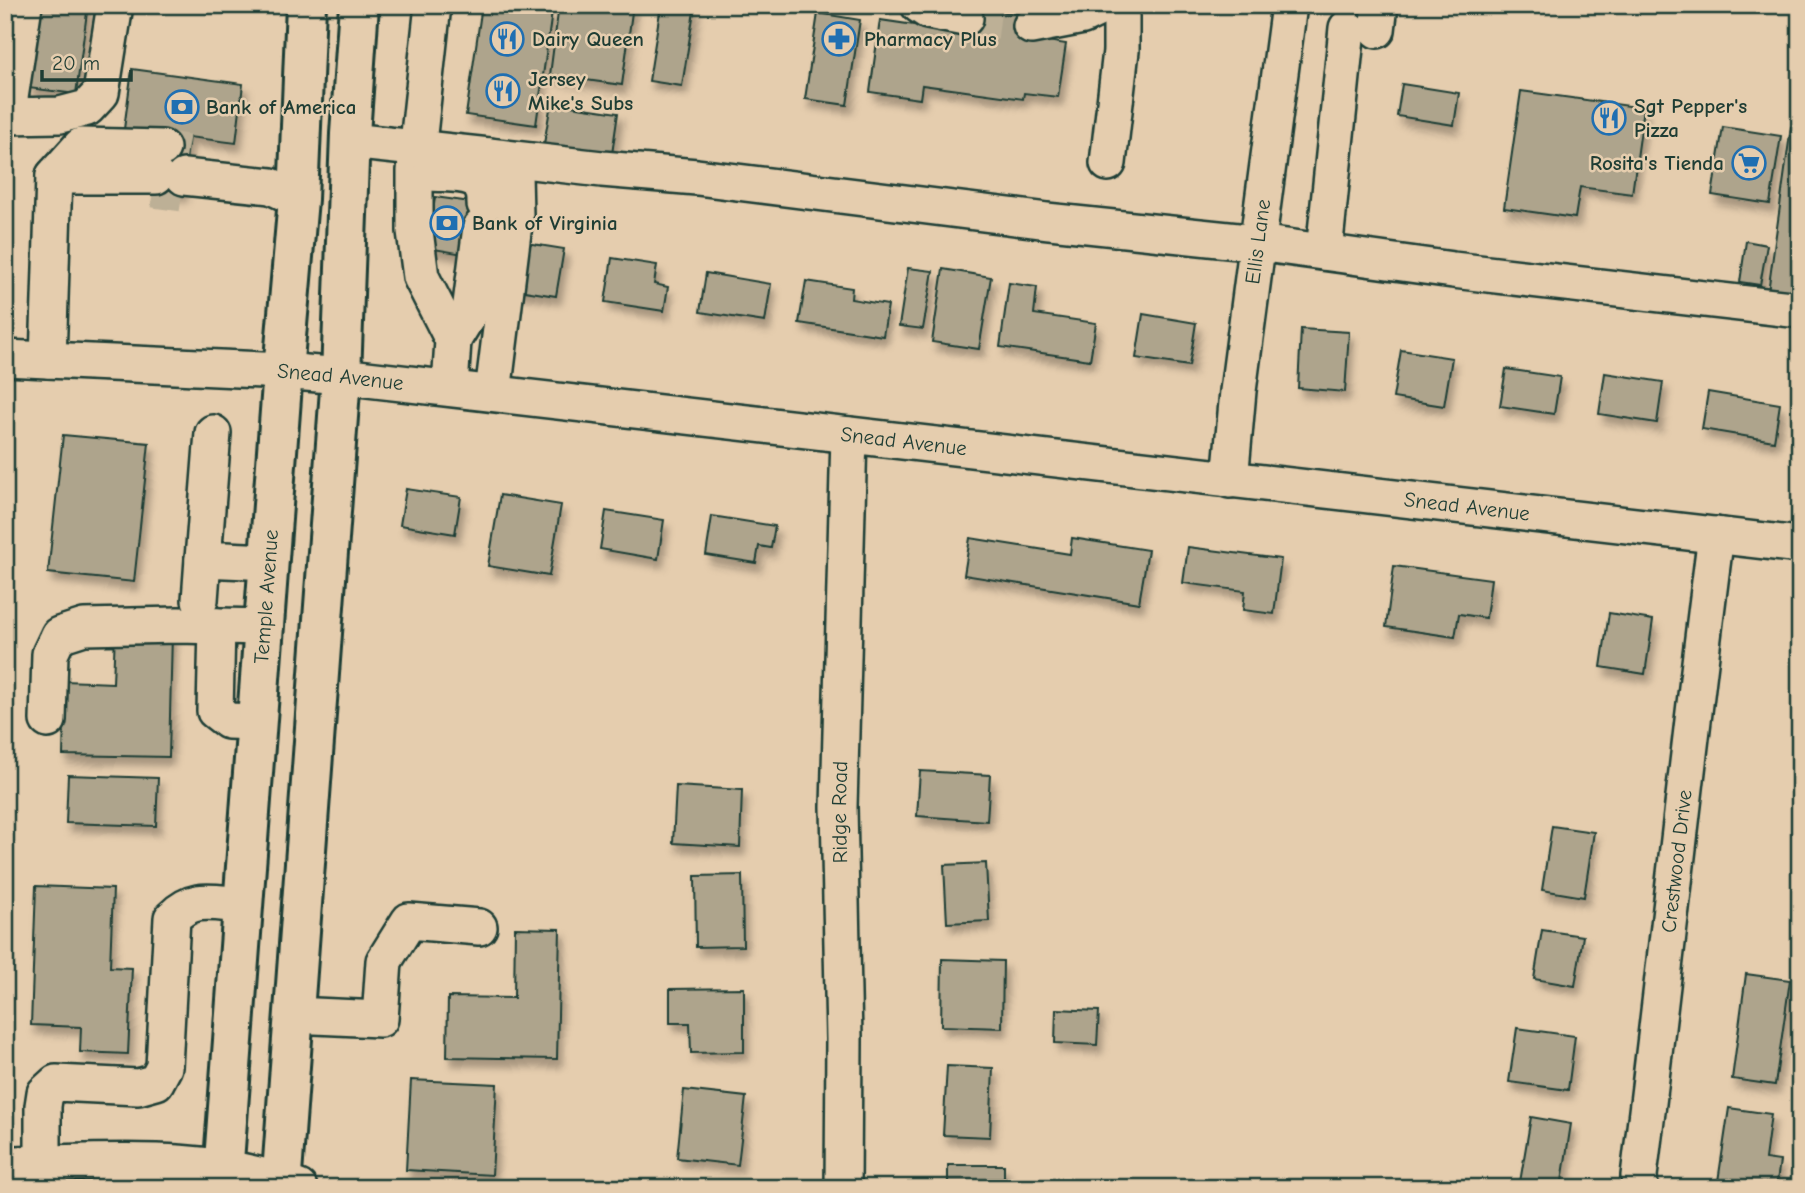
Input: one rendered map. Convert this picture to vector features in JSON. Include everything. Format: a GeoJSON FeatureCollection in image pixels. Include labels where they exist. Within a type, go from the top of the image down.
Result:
{"type":"FeatureCollection","features":[{"type":"Feature","properties":{"kind":"main road","name":"Temple Avenue"},"geometry":{"type":"LineString","coordinates":[[222,1177],[283,371],[290,186],[306,5]]}},
{"type":"Feature","properties":{"kind":"main road"},"geometry":{"type":"LineString","coordinates":[[287,1185],[293,1015],[341,376],[350,141],[359,5]]}},
{"type":"Feature","properties":{"kind":"street"},"geometry":{"type":"LineString","coordinates":[[24,5],[5,116],[60,115],[87,108],[101,93],[115,5]]}},
{"type":"Feature","properties":{"kind":"street"},"geometry":{"type":"LineString","coordinates":[[433,5],[416,160],[415,231],[421,277],[453,340]]}},
{"type":"Feature","properties":{"kind":"street"},"geometry":{"type":"LineString","coordinates":[[919,5],[928,11],[965,18]]}},
{"type":"Feature","properties":{"kind":"street"},"geometry":{"type":"LineString","coordinates":[[1031,26],[1083,16],[1106,5]]}},
{"type":"Feature","properties":{"kind":"street"},"geometry":{"type":"LineString","coordinates":[[1108,163],[1121,51],[1121,5]]}},
{"type":"Feature","properties":{"kind":"street","name":"Ellis Lane"},"geometry":{"type":"LineString","coordinates":[[1230,480],[1238,391],[1289,5]]}},
{"type":"Feature","properties":{"kind":"street"},"geometry":{"type":"LineString","coordinates":[[1324,252],[1368,21]]}},
{"type":"Feature","properties":{"kind":"street"},"geometry":{"type":"LineString","coordinates":[[350,141],[473,177],[481,183],[485,193],[470,312],[453,340],[450,388]]}},
{"type":"Feature","properties":{"kind":"street"},"geometry":{"type":"LineString","coordinates":[[416,160],[489,156],[697,177],[1800,310]]}},
{"type":"Feature","properties":{"kind":"street"},"geometry":{"type":"LineString","coordinates":[[489,156],[514,173],[515,216],[493,393]]}},
{"type":"Feature","properties":{"kind":"street"},"geometry":{"type":"LineString","coordinates":[[48,360],[54,179],[147,188],[170,173],[271,172],[290,186]]}},
{"type":"Feature","properties":{"kind":"street","name":"Snead Avenue"},"geometry":{"type":"LineString","coordinates":[[5,358],[341,376],[1800,545]]}},
{"type":"Feature","properties":{"kind":"street"},"geometry":{"type":"LineString","coordinates":[[213,433],[204,559],[215,711],[228,721],[256,722]]}},
{"type":"Feature","properties":{"kind":"street","name":"Ridge Road"},"geometry":{"type":"LineString","coordinates":[[843,1188],[844,1039],[839,807],[849,435]]}},
{"type":"Feature","properties":{"kind":"street","name":"Crestwood Drive"},"geometry":{"type":"LineString","coordinates":[[1640,1188],[1639,1177],[1716,535]]}},
{"type":"Feature","properties":{"kind":"street"},"geometry":{"type":"LineString","coordinates":[[204,559],[268,562]]}},
{"type":"Feature","properties":{"kind":"street"},"geometry":{"type":"LineString","coordinates":[[48,720],[50,654],[59,635],[84,626],[208,613],[263,627]]}},
{"type":"Feature","properties":{"kind":"street"},"geometry":{"type":"LineString","coordinates":[[43,1164],[45,1093],[57,1083],[138,1087],[156,1082],[164,1068],[172,918],[183,906],[200,902],[242,905]]}},
{"type":"Feature","properties":{"kind":"street"},"geometry":{"type":"LineString","coordinates":[[293,1015],[380,1019],[384,961],[409,921],[479,927]]}},
{"type":"Feature","properties":{"kind":"street"},"geometry":{"type":"LineString","coordinates":[[5,1164],[172,1162],[222,1177],[287,1185]]}},
{"type":"Feature","properties":{"kind":"building"},"geometry":{"type":"Polygon","coordinates":[[[39,5],[88,5],[76,94],[28,88],[39,5]]]}},
{"type":"Feature","properties":{"kind":"building"},"geometry":{"type":"Polygon","coordinates":[[[482,5],[507,5],[552,12],[536,125],[466,115],[482,5]]]}},
{"type":"Feature","properties":{"kind":"building"},"geometry":{"type":"Polygon","coordinates":[[[559,5],[633,5],[622,85],[550,75],[559,5]]]}},
{"type":"Feature","properties":{"kind":"building"},"geometry":{"type":"Polygon","coordinates":[[[661,5],[695,5],[682,86],[649,81],[661,5]]]}},
{"type":"Feature","properties":{"kind":"building"},"geometry":{"type":"Polygon","coordinates":[[[966,6],[1032,16],[1029,38],[1066,44],[1058,97],[1024,93],[1023,99],[922,85],[920,99],[870,92],[880,20],[962,32],[966,6]]]}},
{"type":"Feature","properties":{"kind":"building"},"geometry":{"type":"Polygon","coordinates":[[[818,13],[860,20],[847,105],[805,99],[818,13]]]}},
{"type":"Feature","properties":{"kind":"building"},"geometry":{"type":"Polygon","coordinates":[[[132,69],[243,84],[236,143],[189,137],[182,194],[153,190],[160,134],[124,129],[132,69]]]}},
{"type":"Feature","properties":{"kind":"building"},"geometry":{"type":"Polygon","coordinates":[[[1402,84],[1459,93],[1454,125],[1397,116],[1402,84]]]}},
{"type":"Feature","properties":{"kind":"building"},"geometry":{"type":"Polygon","coordinates":[[[1521,91],[1644,108],[1632,194],[1580,187],[1575,218],[1504,208],[1521,91]]]}},
{"type":"Feature","properties":{"kind":"building"},"geometry":{"type":"Polygon","coordinates":[[[551,103],[618,113],[612,154],[544,144],[551,103]]]}},
{"type":"Feature","properties":{"kind":"building"},"geometry":{"type":"Polygon","coordinates":[[[1723,127],[1781,136],[1770,204],[1712,195],[1723,127]]]}},
{"type":"Feature","properties":{"kind":"building"},"geometry":{"type":"Polygon","coordinates":[[[1791,127],[1800,128],[1800,296],[1768,292],[1791,127]]]}},
{"type":"Feature","properties":{"kind":"building"},"geometry":{"type":"Polygon","coordinates":[[[435,197],[492,205],[463,254],[428,248],[435,197]]]}},
{"type":"Feature","properties":{"kind":"building"},"geometry":{"type":"Polygon","coordinates":[[[1746,241],[1767,245],[1760,285],[1740,282],[1746,241]]]}},
{"type":"Feature","properties":{"kind":"building"},"geometry":{"type":"Polygon","coordinates":[[[520,242],[564,249],[556,296],[512,289],[520,242]]]}},
{"type":"Feature","properties":{"kind":"building"},"geometry":{"type":"Polygon","coordinates":[[[612,258],[657,265],[654,284],[668,287],[664,311],[605,302],[612,258]]]}},
{"type":"Feature","properties":{"kind":"building"},"geometry":{"type":"Polygon","coordinates":[[[908,268],[933,271],[923,329],[899,326],[908,268]]]}},
{"type":"Feature","properties":{"kind":"building"},"geometry":{"type":"Polygon","coordinates":[[[943,269],[991,277],[979,349],[932,342],[943,269]]]}},
{"type":"Feature","properties":{"kind":"building"},"geometry":{"type":"Polygon","coordinates":[[[706,273],[771,284],[765,322],[700,312],[706,273]]]}},
{"type":"Feature","properties":{"kind":"building"},"geometry":{"type":"Polygon","coordinates":[[[806,281],[852,288],[851,299],[888,305],[883,336],[799,323],[806,281]]]}},
{"type":"Feature","properties":{"kind":"building"},"geometry":{"type":"Polygon","coordinates":[[[1009,283],[1037,287],[1034,314],[1096,323],[1090,360],[1000,347],[1009,283]]]}},
{"type":"Feature","properties":{"kind":"building"},"geometry":{"type":"Polygon","coordinates":[[[1143,314],[1196,323],[1189,366],[1136,358],[1143,314]]]}},
{"type":"Feature","properties":{"kind":"building"},"geometry":{"type":"Polygon","coordinates":[[[1301,329],[1349,332],[1345,392],[1298,388],[1301,329]]]}},
{"type":"Feature","properties":{"kind":"building"},"geometry":{"type":"Polygon","coordinates":[[[1401,350],[1452,358],[1444,406],[1393,398],[1401,350]]]}},
{"type":"Feature","properties":{"kind":"building"},"geometry":{"type":"Polygon","coordinates":[[[1506,369],[1560,377],[1554,414],[1500,406],[1506,369]]]}},
{"type":"Feature","properties":{"kind":"building"},"geometry":{"type":"Polygon","coordinates":[[[1605,373],[1663,382],[1657,423],[1599,414],[1605,373]]]}},
{"type":"Feature","properties":{"kind":"building"},"geometry":{"type":"Polygon","coordinates":[[[1708,392],[1780,404],[1774,441],[1702,429],[1708,392]]]}},
{"type":"Feature","properties":{"kind":"building"},"geometry":{"type":"Polygon","coordinates":[[[63,435],[149,443],[134,582],[48,573],[63,435]]]}},
{"type":"Feature","properties":{"kind":"building"},"geometry":{"type":"Polygon","coordinates":[[[406,489],[461,497],[455,534],[400,525],[406,489]]]}},
{"type":"Feature","properties":{"kind":"building"},"geometry":{"type":"Polygon","coordinates":[[[500,495],[561,505],[549,576],[488,566],[500,495]]]}},
{"type":"Feature","properties":{"kind":"building"},"geometry":{"type":"Polygon","coordinates":[[[606,511],[664,520],[658,559],[600,549],[606,511]]]}},
{"type":"Feature","properties":{"kind":"building"},"geometry":{"type":"Polygon","coordinates":[[[712,516],[775,526],[771,548],[759,546],[756,563],[706,555],[712,516]]]}},
{"type":"Feature","properties":{"kind":"building"},"geometry":{"type":"Polygon","coordinates":[[[970,538],[1070,554],[1072,538],[1148,550],[1139,603],[964,575],[970,538]]]}},
{"type":"Feature","properties":{"kind":"building"},"geometry":{"type":"Polygon","coordinates":[[[1188,547],[1281,559],[1274,614],[1243,610],[1245,591],[1183,583],[1188,547]]]}},
{"type":"Feature","properties":{"kind":"building"},"geometry":{"type":"Polygon","coordinates":[[[1394,566],[1491,579],[1486,618],[1459,614],[1455,637],[1386,627],[1394,566]]]}},
{"type":"Feature","properties":{"kind":"building"},"geometry":{"type":"Polygon","coordinates":[[[1609,613],[1653,620],[1645,674],[1601,667],[1609,613]]]}},
{"type":"Feature","properties":{"kind":"building"},"geometry":{"type":"Polygon","coordinates":[[[115,632],[172,634],[169,757],[63,755],[65,681],[113,683],[115,632]]]}},
{"type":"Feature","properties":{"kind":"building"},"geometry":{"type":"Polygon","coordinates":[[[920,771],[990,775],[987,821],[917,816],[920,771]]]}},
{"type":"Feature","properties":{"kind":"building"},"geometry":{"type":"Polygon","coordinates":[[[68,775],[158,778],[156,826],[66,823],[68,775]]]}},
{"type":"Feature","properties":{"kind":"building"},"geometry":{"type":"Polygon","coordinates":[[[676,786],[742,790],[740,847],[673,843],[676,786]]]}},
{"type":"Feature","properties":{"kind":"building"},"geometry":{"type":"Polygon","coordinates":[[[1552,826],[1594,832],[1584,897],[1542,890],[1552,826]]]}},
{"type":"Feature","properties":{"kind":"building"},"geometry":{"type":"Polygon","coordinates":[[[986,863],[989,921],[947,923],[944,865],[986,863]]]}},
{"type":"Feature","properties":{"kind":"building"},"geometry":{"type":"Polygon","coordinates":[[[742,875],[743,946],[696,947],[695,876],[742,875]]]}},
{"type":"Feature","properties":{"kind":"building"},"geometry":{"type":"Polygon","coordinates":[[[36,886],[113,889],[110,967],[132,968],[128,1054],[80,1052],[81,1027],[31,1025],[36,886]]]}},
{"type":"Feature","properties":{"kind":"building"},"geometry":{"type":"Polygon","coordinates":[[[515,928],[560,929],[557,1059],[447,1057],[448,997],[514,998],[515,928]]]}},
{"type":"Feature","properties":{"kind":"building"},"geometry":{"type":"Polygon","coordinates":[[[1542,930],[1583,936],[1575,986],[1534,979],[1542,930]]]}},
{"type":"Feature","properties":{"kind":"building"},"geometry":{"type":"Polygon","coordinates":[[[942,959],[1003,961],[1002,1028],[941,1026],[942,959]]]}},
{"type":"Feature","properties":{"kind":"building"},"geometry":{"type":"Polygon","coordinates":[[[1746,974],[1790,980],[1775,1085],[1732,1079],[1746,974]]]}},
{"type":"Feature","properties":{"kind":"building"},"geometry":{"type":"Polygon","coordinates":[[[744,988],[744,1052],[691,1053],[690,1023],[670,1023],[670,989],[744,988]]]}},
{"type":"Feature","properties":{"kind":"building"},"geometry":{"type":"Polygon","coordinates":[[[1056,1009],[1099,1011],[1097,1045],[1055,1043],[1056,1009]]]}},
{"type":"Feature","properties":{"kind":"building"},"geometry":{"type":"Polygon","coordinates":[[[1517,1028],[1575,1036],[1568,1090],[1509,1082],[1517,1028]]]}},
{"type":"Feature","properties":{"kind":"building"},"geometry":{"type":"Polygon","coordinates":[[[947,1066],[993,1068],[990,1137],[943,1135],[947,1066]]]}},
{"type":"Feature","properties":{"kind":"building"},"geometry":{"type":"Polygon","coordinates":[[[411,1080],[497,1084],[492,1175],[406,1170],[411,1080]]]}},
{"type":"Feature","properties":{"kind":"building"},"geometry":{"type":"Polygon","coordinates":[[[684,1090],[746,1097],[738,1165],[677,1158],[684,1090]]]}},
{"type":"Feature","properties":{"kind":"building"},"geometry":{"type":"Polygon","coordinates":[[[1729,1108],[1771,1114],[1765,1159],[1780,1161],[1776,1188],[1717,1188],[1729,1108]]]}},
{"type":"Feature","properties":{"kind":"building"},"geometry":{"type":"Polygon","coordinates":[[[1531,1117],[1571,1124],[1561,1188],[1519,1188],[1531,1117]]]}},
{"type":"Feature","properties":{"kind":"building"},"geometry":{"type":"Polygon","coordinates":[[[948,1165],[1004,1165],[1004,1188],[948,1188],[948,1165]]]}},
{"type":"Feature","properties":{"kind":"tunnel"},"geometry":{"type":"LineString","coordinates":[[965,18],[1031,26]]}},
{"type":"Feature","properties":{"kind":"tunnel"},"geometry":{"type":"LineString","coordinates":[[162,148],[187,152]]}},
{"type":"Feature","properties":{"kind":"tunnel"},"geometry":{"type":"LineString","coordinates":[[153,190],[182,194]]}},
{"type":"Feature","properties":{"kind":"place","name":"Dairy Queen"},"geometry":{"type":"Point","coordinates":[507,39]}},
{"type":"Feature","properties":{"kind":"place","name":"Pharmacy Plus"},"geometry":{"type":"Point","coordinates":[839,39]}},
{"type":"Feature","properties":{"kind":"place","name":"Jersey Mike's Subs"},"geometry":{"type":"Point","coordinates":[503,91]}},
{"type":"Feature","properties":{"kind":"place","name":"Bank of America"},"geometry":{"type":"Point","coordinates":[182,107]}},
{"type":"Feature","properties":{"kind":"place","name":"Sgt Pepper's Pizza"},"geometry":{"type":"Point","coordinates":[1609,118]}},
{"type":"Feature","properties":{"kind":"place","name":"Rosita's Tienda"},"geometry":{"type":"Point","coordinates":[1749,163]}},
{"type":"Feature","properties":{"kind":"place","name":"Bank of Virginia"},"geometry":{"type":"Point","coordinates":[447,223]}}]}
